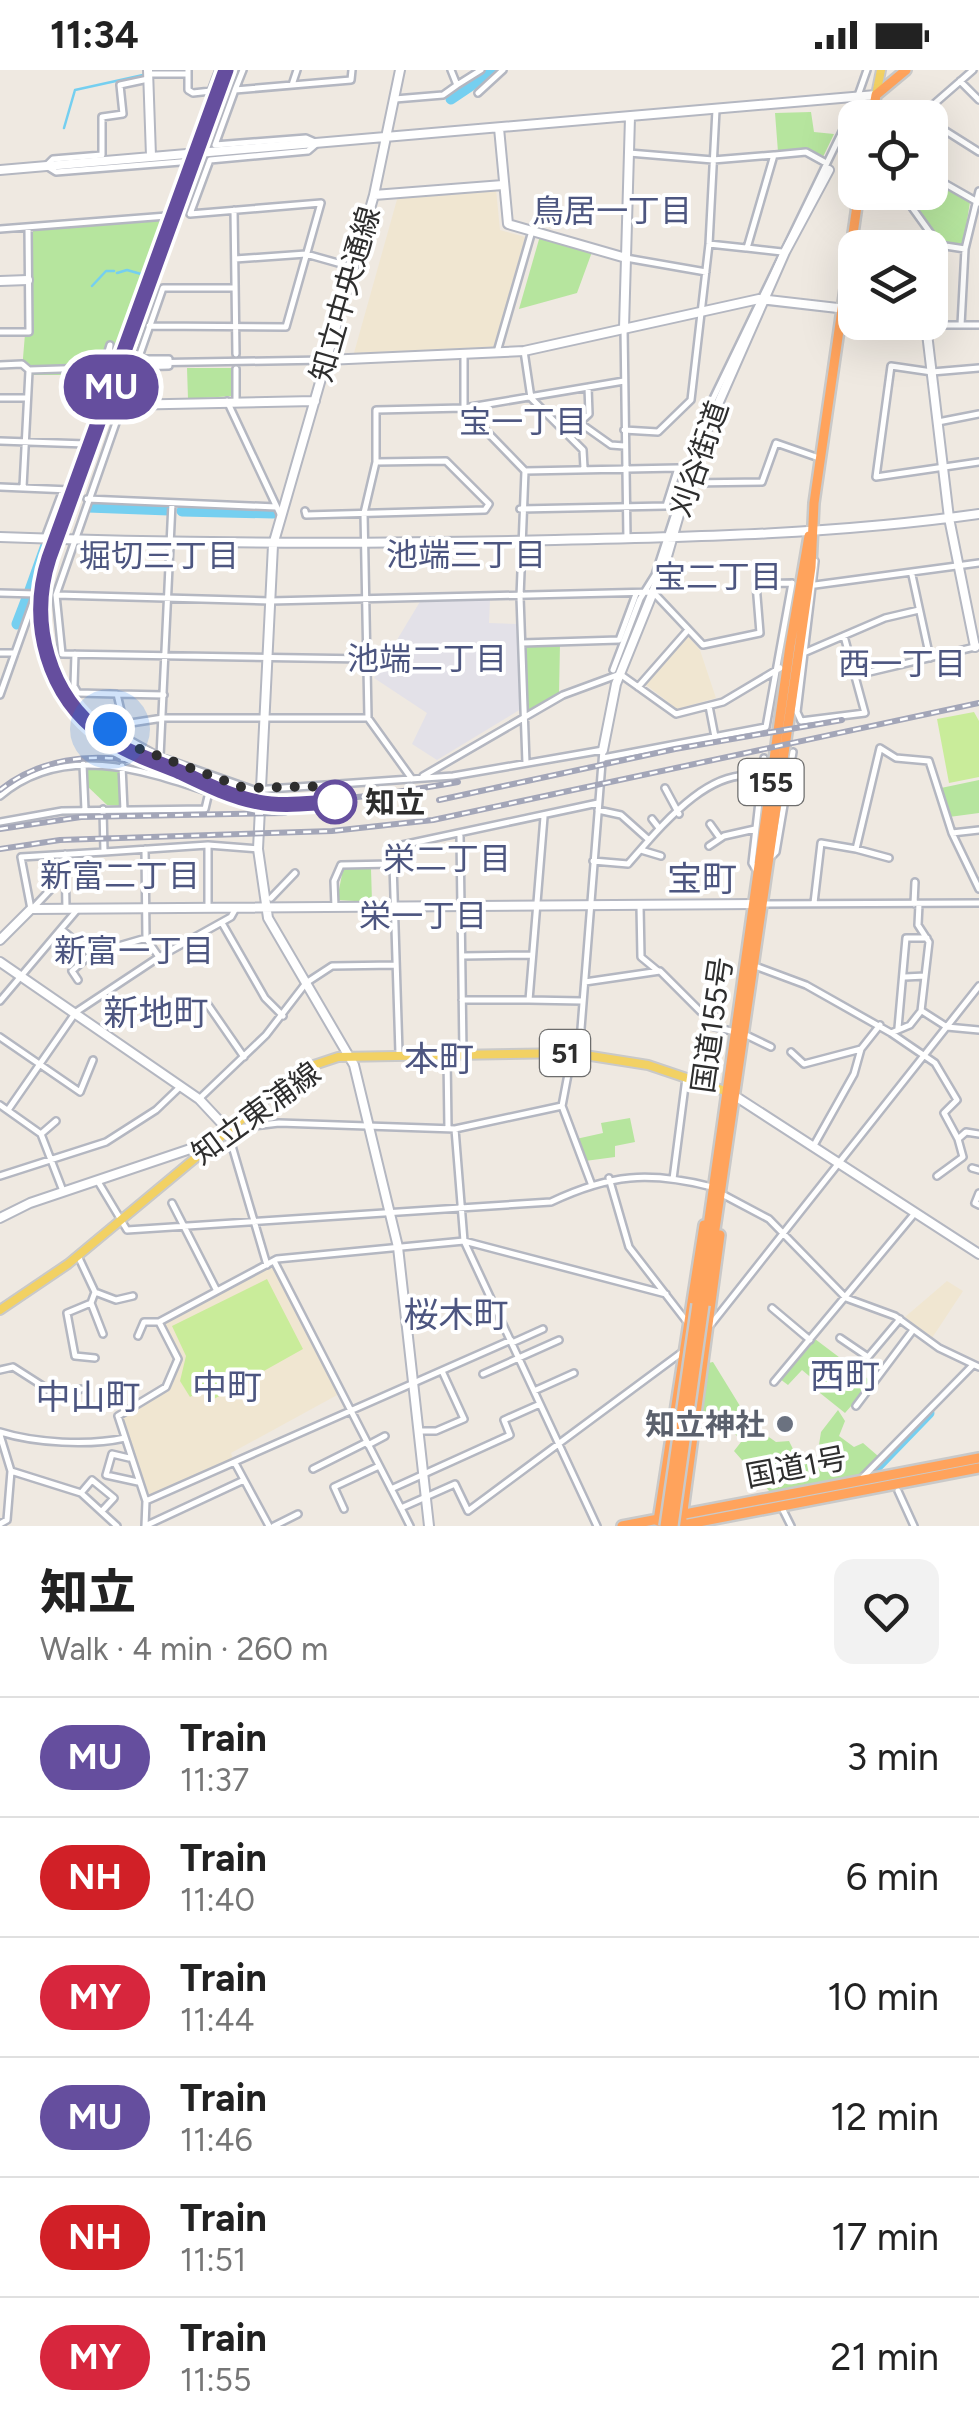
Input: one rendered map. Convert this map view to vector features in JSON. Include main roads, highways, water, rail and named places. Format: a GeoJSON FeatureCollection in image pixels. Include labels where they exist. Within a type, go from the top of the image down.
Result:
{"type":"FeatureCollection","features":[{"type":"Feature","properties":{"kind":"highway"},"geometry":{"type":"LineString","coordinates":[[875,100],[906,70]]}},
{"type":"Feature","properties":{"kind":"highway","name":"国道155号"},"geometry":{"type":"LineString","coordinates":[[679,1524],[716,1190],[813,549],[811,532],[820,459],[856,210]]}},
{"type":"Feature","properties":{"kind":"highway","name":"国道155号"},"geometry":{"type":"LineString","coordinates":[[740,1033],[755,966],[757,872],[804,547],[811,532]]}},
{"type":"Feature","properties":{"kind":"highway","name":"155"},"geometry":{"type":"LineString","coordinates":[[660,1524],[699,1237],[713,1213]]}},
{"type":"Feature","properties":{"kind":"highway","name":"155"},"geometry":{"type":"LineString","coordinates":[[679,1524],[720,1238],[713,1213]]}},
{"type":"Feature","properties":{"kind":"highway","name":"国道155号"},"geometry":{"type":"LineString","coordinates":[[660,1524],[701,1304]]}},
{"type":"Feature","properties":{"kind":"highway","name":"国道1号"},"geometry":{"type":"LineString","coordinates":[[679,1524],[859,1480],[979,1458]]}},
{"type":"Feature","properties":{"kind":"highway","name":"国道1号"},"geometry":{"type":"LineString","coordinates":[[622,1526],[679,1524],[979,1468]]}},
{"type":"Feature","properties":{"kind":"main road"},"geometry":{"type":"LineString","coordinates":[[876,96],[881,70]]}},
{"type":"Feature","properties":{"kind":"main road","name":"知立東浦線"},"geometry":{"type":"LineString","coordinates":[[0,1310],[78,1256],[227,1129],[312,1066],[348,1054],[575,1053],[687,1076],[730,1094]]}},
{"type":"Feature","properties":{"kind":"waterway"},"geometry":{"type":"LineString","coordinates":[[451,99],[494,70]]}},
{"type":"Feature","properties":{"kind":"waterway"},"geometry":{"type":"LineString","coordinates":[[64,128],[75,90],[143,75]]}},
{"type":"Feature","properties":{"kind":"waterway"},"geometry":{"type":"LineString","coordinates":[[117,273],[127,270],[141,274]]}},
{"type":"Feature","properties":{"kind":"waterway"},"geometry":{"type":"LineString","coordinates":[[92,286],[106,271],[114,271]]}},
{"type":"Feature","properties":{"kind":"waterway"},"geometry":{"type":"LineString","coordinates":[[143,275],[147,276]]}},
{"type":"Feature","properties":{"kind":"waterway"},"geometry":{"type":"LineString","coordinates":[[52,532],[63,507]]}},
{"type":"Feature","properties":{"kind":"waterway"},"geometry":{"type":"LineString","coordinates":[[88,507],[169,510]]}},
{"type":"Feature","properties":{"kind":"waterway"},"geometry":{"type":"LineString","coordinates":[[182,511],[273,513]]}},
{"type":"Feature","properties":{"kind":"waterway"},"geometry":{"type":"LineString","coordinates":[[30,590],[46,545]]}},
{"type":"Feature","properties":{"kind":"waterway"},"geometry":{"type":"LineString","coordinates":[[17,624],[27,598]]}},
{"type":"Feature","properties":{"kind":"waterway"},"geometry":{"type":"LineString","coordinates":[[870,1474],[929,1413]]}},
{"type":"Feature","properties":{"kind":"tunnel"},"geometry":{"type":"LineString","coordinates":[[113,363],[138,363]]}},
{"type":"Feature","properties":{"kind":"railway"},"geometry":{"type":"LineString","coordinates":[[225,70],[46,566],[39,608],[42,645],[53,676],[71,703],[96,726],[159,763],[234,792],[265,799],[321,800],[458,782]]}},
{"type":"Feature","properties":{"kind":"railway"},"geometry":{"type":"LineString","coordinates":[[0,849],[60,840],[332,831],[433,820],[979,703]]}},
{"type":"Feature","properties":{"kind":"railway"},"geometry":{"type":"LineString","coordinates":[[439,800],[675,749],[842,720]]}},
{"type":"Feature","properties":{"kind":"railway"},"geometry":{"type":"LineString","coordinates":[[0,790],[31,771],[66,761],[102,758],[138,762]]}},
{"type":"Feature","properties":{"kind":"railway"},"geometry":{"type":"LineString","coordinates":[[0,829],[81,817],[285,813]]}},
{"type":"Feature","properties":{"kind":"train","name":"MU"},"geometry":{"type":"LineString","coordinates":[[226,70],[49,558],[41,591],[42,634],[62,691],[84,720],[115,744],[208,786],[260,803],[335,802]]}},
{"type":"Feature","properties":{"kind":"place","name":"知立"},"geometry":{"type":"Point","coordinates":[335,802]}},
{"type":"Feature","properties":{"kind":"place","name":"知立神社"},"geometry":{"type":"Point","coordinates":[785,1424]}},
{"type":"Feature","properties":{"kind":"district","name":"鳥居一丁目"},"geometry":{"type":"Point","coordinates":[612,211]}},
{"type":"Feature","properties":{"kind":"district","name":"宝一丁目"},"geometry":{"type":"Point","coordinates":[523,422]}},
{"type":"Feature","properties":{"kind":"district","name":"池端三丁目"},"geometry":{"type":"Point","coordinates":[466,555]}},
{"type":"Feature","properties":{"kind":"district","name":"堀切三丁目"},"geometry":{"type":"Point","coordinates":[159,556]}},
{"type":"Feature","properties":{"kind":"district","name":"宝二丁目"},"geometry":{"type":"Point","coordinates":[718,577]}},
{"type":"Feature","properties":{"kind":"district","name":"池端二丁目"},"geometry":{"type":"Point","coordinates":[427,659]}},
{"type":"Feature","properties":{"kind":"district","name":"西一丁目"},"geometry":{"type":"Point","coordinates":[902,664]}},
{"type":"Feature","properties":{"kind":"district","name":"栄二丁目"},"geometry":{"type":"Point","coordinates":[447,859]}},
{"type":"Feature","properties":{"kind":"district","name":"新富二丁目"},"geometry":{"type":"Point","coordinates":[120,876]}},
{"type":"Feature","properties":{"kind":"district","name":"宝町"},"geometry":{"type":"Point","coordinates":[702,879]}},
{"type":"Feature","properties":{"kind":"district","name":"栄一丁目"},"geometry":{"type":"Point","coordinates":[423,916]}},
{"type":"Feature","properties":{"kind":"district","name":"新富一丁目"},"geometry":{"type":"Point","coordinates":[134,951]}},
{"type":"Feature","properties":{"kind":"district","name":"新地町"},"geometry":{"type":"Point","coordinates":[156,1013]}},
{"type":"Feature","properties":{"kind":"district","name":"本町"},"geometry":{"type":"Point","coordinates":[439,1059]}},
{"type":"Feature","properties":{"kind":"district","name":"桜木町"},"geometry":{"type":"Point","coordinates":[456,1315]}},
{"type":"Feature","properties":{"kind":"district","name":"西町"},"geometry":{"type":"Point","coordinates":[845,1376]}},
{"type":"Feature","properties":{"kind":"district","name":"中町"},"geometry":{"type":"Point","coordinates":[227,1387]}},
{"type":"Feature","properties":{"kind":"district","name":"中山町"},"geometry":{"type":"Point","coordinates":[88,1397]}}]}
